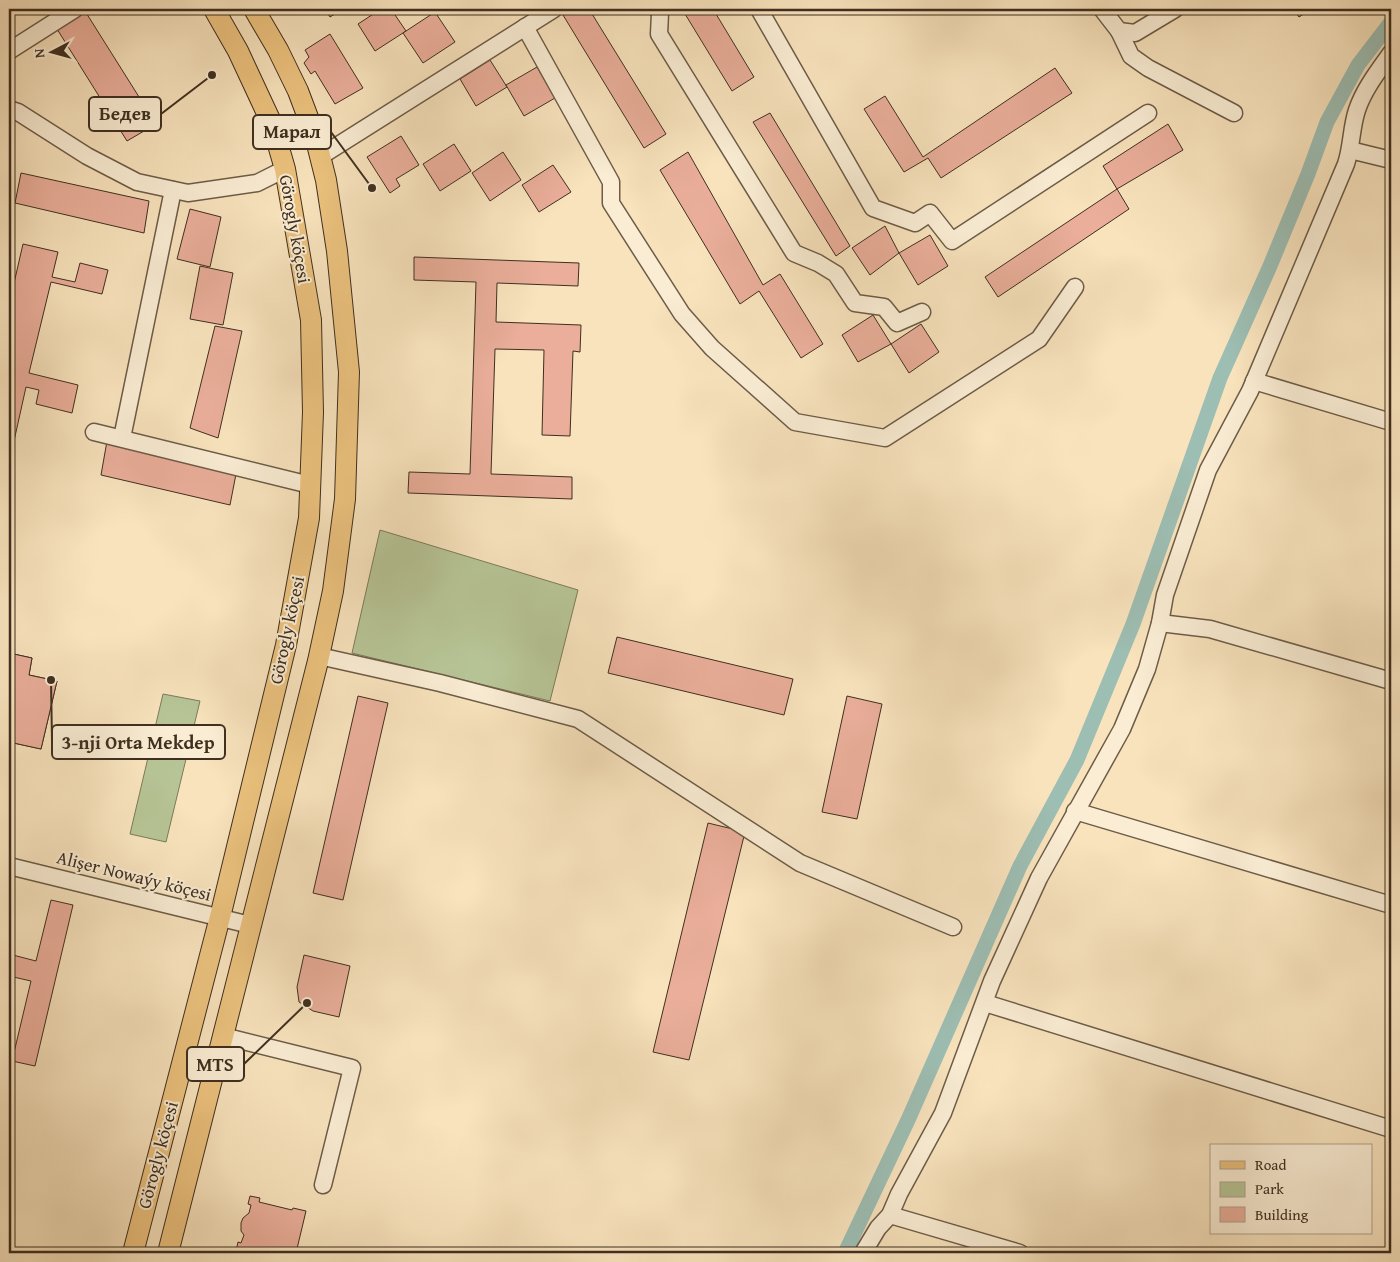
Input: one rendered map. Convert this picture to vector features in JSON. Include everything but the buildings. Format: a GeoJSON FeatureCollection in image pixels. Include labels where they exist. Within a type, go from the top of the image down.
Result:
{"type":"FeatureCollection","features":[{"type":"Feature","properties":{"kind":"main road","name":"Görogly köçesi"},"geometry":{"type":"LineString","coordinates":[[133,1253],[220,917],[286,645],[309,518],[313,412],[310,320],[285,169],[272,124],[238,52],[214,9]]}},
{"type":"Feature","properties":{"kind":"main road","name":"Görogly köçesi"},"geometry":{"type":"LineString","coordinates":[[168,1253],[319,656],[333,590],[345,499],[349,372],[337,251],[321,156],[298,91],[254,9]]}},
{"type":"Feature","properties":{"kind":"street"},"geometry":{"type":"LineString","coordinates":[[9,51],[75,9]]}},
{"type":"Feature","properties":{"kind":"street"},"geometry":{"type":"LineString","coordinates":[[321,156],[554,9]]}},
{"type":"Feature","properties":{"kind":"street"},"geometry":{"type":"LineString","coordinates":[[657,9],[660,13],[658,34],[794,253],[818,263],[836,274],[855,303],[884,307],[897,323],[922,312]]}},
{"type":"Feature","properties":{"kind":"street"},"geometry":{"type":"LineString","coordinates":[[759,9],[873,208],[915,222],[930,213],[952,241],[1148,113]]}},
{"type":"Feature","properties":{"kind":"street"},"geometry":{"type":"LineString","coordinates":[[1102,9],[1119,31],[1131,56],[1148,68],[1234,113]]}},
{"type":"Feature","properties":{"kind":"street"},"geometry":{"type":"LineString","coordinates":[[1119,31],[1135,34],[1175,9]]}},
{"type":"Feature","properties":{"kind":"street"},"geometry":{"type":"LineString","coordinates":[[525,27],[611,182],[611,203],[682,314],[712,348],[795,422],[885,438],[1039,339],[1075,287]]}},
{"type":"Feature","properties":{"kind":"street"},"geometry":{"type":"LineString","coordinates":[[862,1253],[878,1228],[890,1215],[899,1194],[943,1113],[992,981],[1039,878],[1122,729],[1147,669],[1160,623],[1165,595],[1208,470],[1254,381],[1346,164],[1357,110],[1375,76],[1391,53]]}},
{"type":"Feature","properties":{"kind":"street"},"geometry":{"type":"LineString","coordinates":[[9,109],[18,112],[87,156],[137,182],[173,190],[188,193],[258,183],[285,169]]}},
{"type":"Feature","properties":{"kind":"street"},"geometry":{"type":"LineString","coordinates":[[1350,150],[1391,160]]}},
{"type":"Feature","properties":{"kind":"street"},"geometry":{"type":"LineString","coordinates":[[122,438],[173,190]]}},
{"type":"Feature","properties":{"kind":"street"},"geometry":{"type":"LineString","coordinates":[[1254,381],[1391,422]]}},
{"type":"Feature","properties":{"kind":"street"},"geometry":{"type":"LineString","coordinates":[[94,432],[310,485]]}},
{"type":"Feature","properties":{"kind":"street"},"geometry":{"type":"LineString","coordinates":[[1160,623],[1210,629],[1391,680]]}},
{"type":"Feature","properties":{"kind":"street"},"geometry":{"type":"LineString","coordinates":[[319,656],[440,683],[578,719],[800,863],[953,927]]}},
{"type":"Feature","properties":{"kind":"street"},"geometry":{"type":"LineString","coordinates":[[1075,811],[1391,904]]}},
{"type":"Feature","properties":{"kind":"street","name":"Alişer Nowaýy köçesi"},"geometry":{"type":"LineString","coordinates":[[9,866],[250,924]]}},
{"type":"Feature","properties":{"kind":"street"},"geometry":{"type":"LineString","coordinates":[[984,1003],[1391,1129]]}},
{"type":"Feature","properties":{"kind":"street"},"geometry":{"type":"LineString","coordinates":[[223,1036],[352,1068],[323,1185]]}},
{"type":"Feature","properties":{"kind":"street"},"geometry":{"type":"LineString","coordinates":[[890,1215],[1020,1253]]}},
{"type":"Feature","properties":{"kind":"green space"},"geometry":{"type":"Polygon","coordinates":[[[380,530],[578,590],[550,701],[352,653],[380,530]]]}},
{"type":"Feature","properties":{"kind":"green space"},"geometry":{"type":"Polygon","coordinates":[[[163,694],[200,701],[166,842],[130,834],[163,694]]]}},
{"type":"Feature","properties":{"kind":"waterway"},"geometry":{"type":"LineString","coordinates":[[845,1253],[908,1120],[1020,866],[1077,760],[1133,624],[1220,378],[1270,266],[1327,122],[1358,65],[1391,22]]}},
{"type":"Feature","properties":{"kind":"place","name":"Бедев"},"geometry":{"type":"Point","coordinates":[212,75]}},
{"type":"Feature","properties":{"kind":"place","name":"Марал"},"geometry":{"type":"Point","coordinates":[372,188]}},
{"type":"Feature","properties":{"kind":"place","name":"3-nji Orta Mekdep"},"geometry":{"type":"Point","coordinates":[51,680]}},
{"type":"Feature","properties":{"kind":"place","name":"MTS"},"geometry":{"type":"Point","coordinates":[307,1003]}}]}
